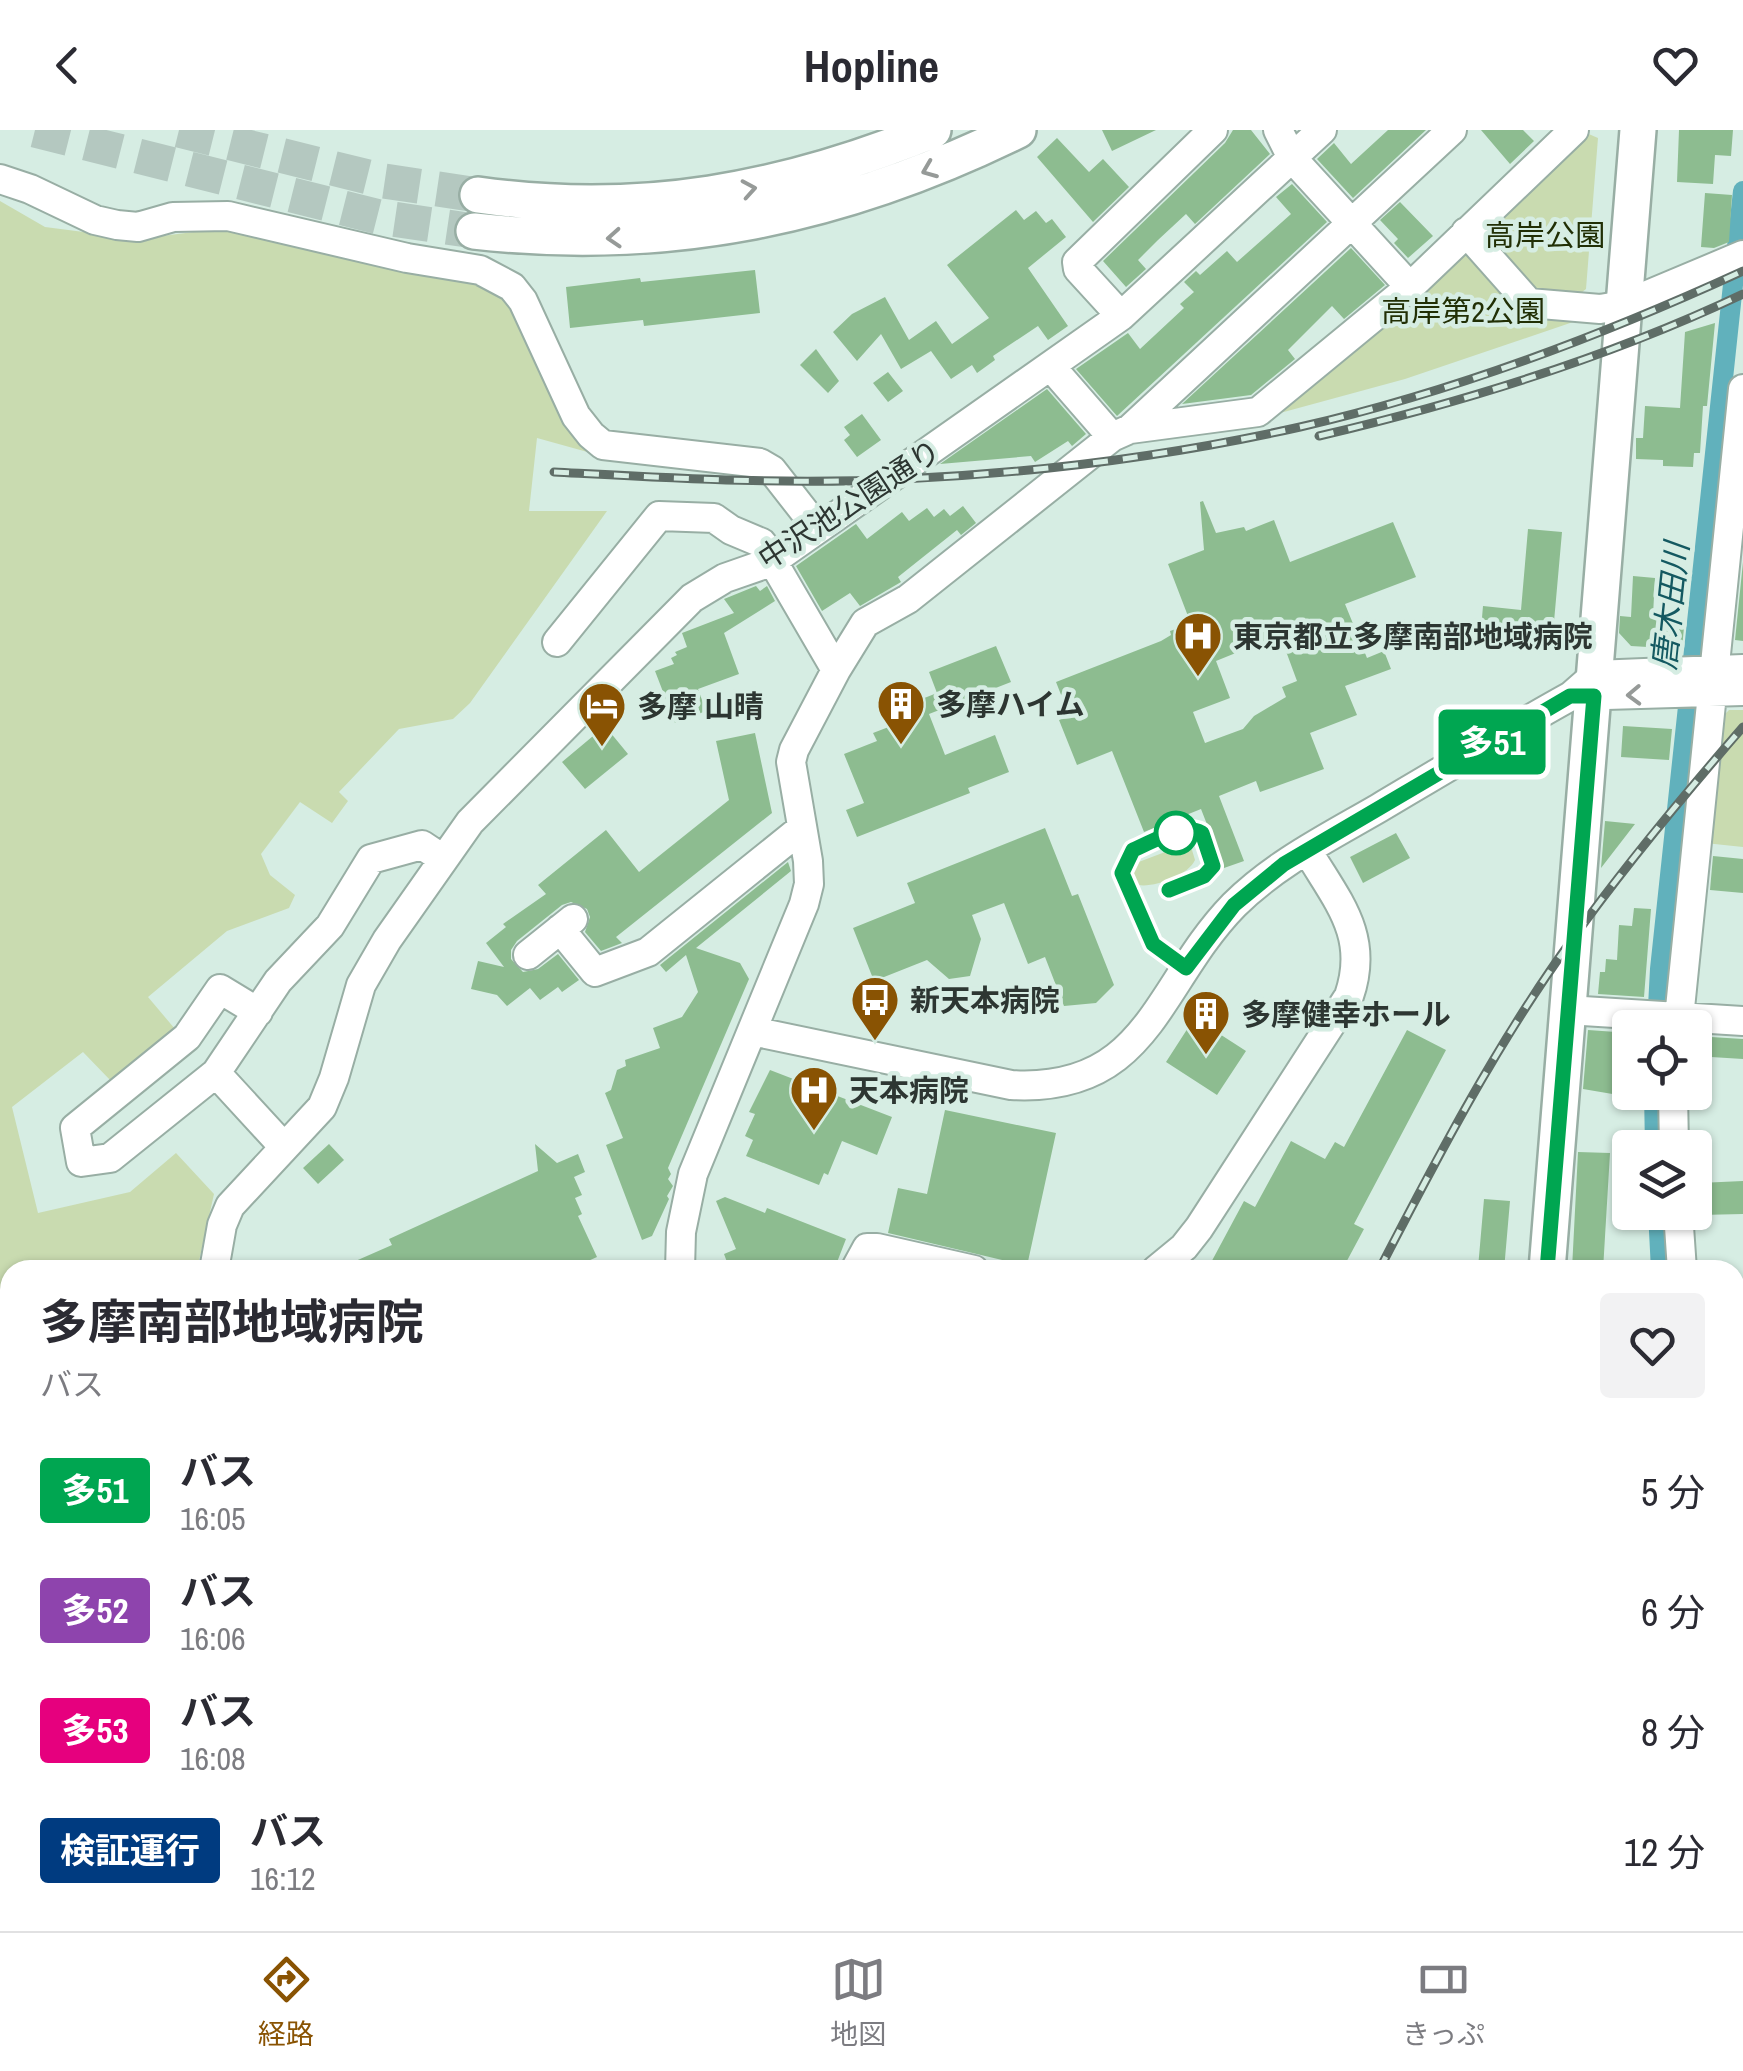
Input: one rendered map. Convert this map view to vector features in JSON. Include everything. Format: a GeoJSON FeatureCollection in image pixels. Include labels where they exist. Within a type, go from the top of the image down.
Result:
{"type":"FeatureCollection","features":[{"type":"Feature","properties":{"kind":"main road"},"geometry":{"type":"LineString","coordinates":[[478,195],[588,205],[702,198],[816,173],[933,130]]}},
{"type":"Feature","properties":{"kind":"main road"},"geometry":{"type":"LineString","coordinates":[[1547,1260],[1568,1010],[1612,307],[1615,130]]}},
{"type":"Feature","properties":{"kind":"main road"},"geometry":{"type":"LineString","coordinates":[[1612,307],[1638,130]]}},
{"type":"Feature","properties":{"kind":"main road"},"geometry":{"type":"LineString","coordinates":[[474,232],[589,240],[703,231],[778,218],[884,188],[1009,131]]}},
{"type":"Feature","properties":{"kind":"main road"},"geometry":{"type":"LineString","coordinates":[[1526,1260],[1587,689]]}},
{"type":"Feature","properties":{"kind":"street"},"geometry":{"type":"LineString","coordinates":[[1122,316],[1078,269],[1076,262],[1214,130]]}},
{"type":"Feature","properties":{"kind":"street"},"geometry":{"type":"LineString","coordinates":[[1278,130],[1292,158],[1410,287]]}},
{"type":"Feature","properties":{"kind":"street","name":"中沢池公園通り"},"geometry":{"type":"LineString","coordinates":[[216,1260],[230,1206],[322,1107],[361,985],[387,940],[470,822],[692,598],[725,578],[771,562],[1122,316],[1322,130]]}},
{"type":"Feature","properties":{"kind":"street"},"geometry":{"type":"LineString","coordinates":[[680,1260],[681,1232],[693,1174],[809,884],[791,762],[794,750],[865,623],[908,599],[1121,433],[1452,130]]}},
{"type":"Feature","properties":{"kind":"street"},"geometry":{"type":"LineString","coordinates":[[1121,433],[1258,412],[1410,287],[1556,137]]}},
{"type":"Feature","properties":{"kind":"street"},"geometry":{"type":"LineString","coordinates":[[0,180],[30,189],[95,220],[118,225],[138,227],[173,217],[228,216],[407,258],[480,270],[497,277],[523,301],[576,416],[596,440],[612,448],[760,464],[772,470],[818,528]]}},
{"type":"Feature","properties":{"kind":"street"},"geometry":{"type":"LineString","coordinates":[[1466,232],[1529,303],[1612,307],[1735,259]]}},
{"type":"Feature","properties":{"kind":"street"},"geometry":{"type":"LineString","coordinates":[[1052,368],[1121,433]]}},
{"type":"Feature","properties":{"kind":"street"},"geometry":{"type":"LineString","coordinates":[[1670,1010],[1696,682],[1741,424],[1743,389]]}},
{"type":"Feature","properties":{"kind":"street"},"geometry":{"type":"LineString","coordinates":[[556,642],[659,516],[714,518],[762,542],[836,670]]}},
{"type":"Feature","properties":{"kind":"street"},"geometry":{"type":"LineString","coordinates":[[752,1032],[1010,1085],[1037,1086],[1076,1080],[1092,1074],[1142,1034],[1200,947],[1234,905],[1306,850],[1587,689],[1696,682],[1743,670]]}},
{"type":"Feature","properties":{"kind":"street"},"geometry":{"type":"LineString","coordinates":[[1696,682],[1743,691]]}},
{"type":"Feature","properties":{"kind":"street"},"geometry":{"type":"LineString","coordinates":[[528,955],[567,924],[595,972],[648,952],[801,829]]}},
{"type":"Feature","properties":{"kind":"street"},"geometry":{"type":"LineString","coordinates":[[258,1012],[220,988],[187,1037],[75,1128],[81,1162],[110,1158],[216,1073],[258,1012],[278,981],[330,926],[371,858],[422,846],[443,859]]}},
{"type":"Feature","properties":{"kind":"street"},"geometry":{"type":"LineString","coordinates":[[1168,1260],[1199,1228],[1354,983],[1358,952],[1353,932],[1306,850]]}},
{"type":"Feature","properties":{"kind":"street"},"geometry":{"type":"LineString","coordinates":[[1568,1010],[1612,1014]]}},
{"type":"Feature","properties":{"kind":"street"},"geometry":{"type":"LineString","coordinates":[[1712,1021],[1743,1021]]}},
{"type":"Feature","properties":{"kind":"street"},"geometry":{"type":"LineString","coordinates":[[216,1073],[284,1147]]}},
{"type":"Feature","properties":{"kind":"street"},"geometry":{"type":"LineString","coordinates":[[1679,1230],[1681,1260]]}},
{"type":"Feature","properties":{"kind":"street"},"geometry":{"type":"LineString","coordinates":[[860,1260],[867,1248],[925,1260]]}},
{"type":"Feature","properties":{"kind":"green space","name":"高岸公園"},"geometry":{"type":"Polygon","coordinates":[[[1584,132],[1598,138],[1586,289],[1573,299],[1534,294],[1484,241],[1485,229],[1584,132]]]}},
{"type":"Feature","properties":{"kind":"green space"},"geometry":{"type":"Polygon","coordinates":[[[0,201],[45,227],[138,239],[233,227],[494,287],[511,306],[559,411],[591,453],[537,438],[529,511],[607,511],[470,703],[453,719],[399,729],[339,792],[348,801],[332,823],[300,802],[261,854],[270,875],[295,895],[289,908],[227,931],[148,997],[175,1029],[111,1081],[83,1052],[12,1107],[38,1213],[130,1192],[176,1153],[214,1194],[199,1260],[0,1260],[0,201]]]}},
{"type":"Feature","properties":{"kind":"green space","name":"高岸第2公園"},"geometry":{"type":"Polygon","coordinates":[[[1471,253],[1576,321],[1405,379],[1265,417],[1455,254],[1471,253]]]}},
{"type":"Feature","properties":{"kind":"green space"},"geometry":{"type":"Polygon","coordinates":[[[1729,710],[1743,710],[1743,847],[1705,843],[1718,721],[1729,710]]]}},
{"type":"Feature","properties":{"kind":"green space"},"geometry":{"type":"Polygon","coordinates":[[[1181,846],[1192,850],[1195,860],[1185,871],[1158,883],[1134,884],[1130,874],[1136,863],[1181,846]]]}},
{"type":"Feature","properties":{"kind":"building"},"geometry":{"type":"Polygon","coordinates":[[[1102,130],[1156,130],[1112,151],[1102,130]]]}},
{"type":"Feature","properties":{"kind":"building"},"geometry":{"type":"Polygon","coordinates":[[[1233,130],[1251,130],[1270,154],[1195,224],[1186,214],[1138,260],[1146,269],[1126,287],[1103,261],[1225,143],[1233,130]]]}},
{"type":"Feature","properties":{"kind":"building"},"geometry":{"type":"Polygon","coordinates":[[[1388,130],[1426,130],[1353,198],[1317,159],[1334,143],[1351,164],[1388,130]]]}},
{"type":"Feature","properties":{"kind":"building"},"geometry":{"type":"Polygon","coordinates":[[[1481,130],[1523,130],[1534,141],[1510,164],[1481,130]]]}},
{"type":"Feature","properties":{"kind":"building"},"geometry":{"type":"Polygon","coordinates":[[[1679,130],[1733,130],[1731,156],[1715,155],[1713,184],[1677,182],[1679,130]]]}},
{"type":"Feature","properties":{"kind":"building"},"geometry":{"type":"Polygon","coordinates":[[[1057,138],[1089,172],[1103,159],[1129,187],[1093,222],[1037,157],[1057,138]]]}},
{"type":"Feature","properties":{"kind":"building"},"geometry":{"type":"Polygon","coordinates":[[[1292,184],[1327,222],[1117,416],[1076,369],[1128,333],[1140,349],[1184,308],[1180,304],[1194,292],[1184,282],[1196,271],[1200,275],[1227,251],[1237,262],[1291,214],[1276,197],[1292,184]]]}},
{"type":"Feature","properties":{"kind":"building"},"geometry":{"type":"Polygon","coordinates":[[[1705,193],[1732,195],[1729,242],[1714,248],[1701,247],[1705,193]]]}},
{"type":"Feature","properties":{"kind":"building"},"geometry":{"type":"Polygon","coordinates":[[[1400,202],[1433,236],[1408,258],[1394,243],[1398,239],[1380,220],[1400,202]]]}},
{"type":"Feature","properties":{"kind":"building"},"geometry":{"type":"Polygon","coordinates":[[[1016,210],[1024,220],[1036,211],[1046,223],[1052,219],[1066,237],[1028,268],[1068,326],[1048,340],[1038,326],[993,356],[995,360],[977,373],[972,365],[951,379],[931,351],[901,369],[881,334],[857,361],[833,332],[852,314],[885,297],[909,340],[936,321],[952,344],[989,318],[947,265],[1016,210]]]}},
{"type":"Feature","properties":{"kind":"building"},"geometry":{"type":"Polygon","coordinates":[[[1351,248],[1385,285],[1344,319],[1332,306],[1288,350],[1295,359],[1251,395],[1182,404],[1351,248]]]}},
{"type":"Feature","properties":{"kind":"building"},"geometry":{"type":"Polygon","coordinates":[[[755,270],[760,313],[644,326],[643,320],[570,328],[566,287],[755,270]]]}},
{"type":"Feature","properties":{"kind":"building"},"geometry":{"type":"Polygon","coordinates":[[[1715,323],[1700,453],[1694,453],[1693,467],[1663,466],[1663,460],[1636,459],[1636,438],[1643,438],[1645,406],[1680,408],[1685,332],[1715,323]]]}},
{"type":"Feature","properties":{"kind":"building"},"geometry":{"type":"Polygon","coordinates":[[[816,349],[839,381],[828,393],[800,365],[816,349]]]}},
{"type":"Feature","properties":{"kind":"building"},"geometry":{"type":"Polygon","coordinates":[[[888,372],[903,391],[888,402],[873,383],[888,372]]]}},
{"type":"Feature","properties":{"kind":"building"},"geometry":{"type":"Polygon","coordinates":[[[1047,389],[1086,434],[1072,446],[1068,441],[1035,462],[1031,456],[940,464],[1047,389]]]}},
{"type":"Feature","properties":{"kind":"building"},"geometry":{"type":"Polygon","coordinates":[[[862,414],[881,440],[857,457],[844,440],[850,435],[844,427],[862,414]]]}},
{"type":"Feature","properties":{"kind":"building","name":"東京都立多摩南部地域病院"},"geometry":{"type":"Polygon","coordinates":[[[1203,501],[1216,533],[1244,527],[1246,531],[1274,520],[1290,562],[1393,522],[1416,577],[1345,604],[1367,658],[1384,651],[1391,669],[1345,686],[1357,715],[1310,733],[1324,769],[1260,792],[1256,781],[1219,796],[1244,861],[1224,868],[1201,809],[1144,832],[1112,751],[1077,765],[1059,720],[1069,715],[1056,682],[1161,641],[1171,635],[1170,631],[1191,624],[1168,564],[1204,550],[1200,502],[1203,501]],[[1280,635],[1216,661],[1230,698],[1193,712],[1205,743],[1243,729],[1254,716],[1286,697],[1282,687],[1297,681],[1280,635]]]}},
{"type":"Feature","properties":{"kind":"building"},"geometry":{"type":"Polygon","coordinates":[[[963,506],[976,523],[961,535],[957,530],[898,577],[901,582],[860,606],[850,593],[822,611],[796,566],[856,524],[867,539],[902,512],[909,521],[927,508],[934,517],[944,509],[950,516],[963,506]]]}},
{"type":"Feature","properties":{"kind":"building"},"geometry":{"type":"Polygon","coordinates":[[[1528,529],[1562,532],[1552,644],[1480,641],[1483,606],[1521,610],[1528,529]]]}},
{"type":"Feature","properties":{"kind":"building"},"geometry":{"type":"Polygon","coordinates":[[[1743,562],[1743,641],[1735,640],[1743,562]]]}},
{"type":"Feature","properties":{"kind":"building"},"geometry":{"type":"Polygon","coordinates":[[[1633,576],[1655,578],[1653,615],[1669,616],[1669,626],[1684,627],[1682,649],[1631,646],[1619,633],[1620,616],[1631,617],[1633,576]]]}},
{"type":"Feature","properties":{"kind":"building"},"geometry":{"type":"Polygon","coordinates":[[[756,586],[760,591],[767,586],[775,601],[724,633],[739,674],[698,689],[706,711],[675,723],[655,671],[674,664],[671,658],[677,655],[675,652],[687,647],[682,633],[734,613],[724,599],[756,586]]]}},
{"type":"Feature","properties":{"kind":"building","name":"多摩ハイム"},"geometry":{"type":"Polygon","coordinates":[[[996,646],[1011,682],[929,714],[945,755],[995,735],[1009,772],[968,788],[970,793],[857,837],[846,810],[864,803],[844,754],[877,741],[873,733],[899,723],[894,710],[937,693],[929,672],[996,646]]]}},
{"type":"Feature","properties":{"kind":"building"},"geometry":{"type":"Polygon","coordinates":[[[605,726],[628,754],[585,789],[562,762],[605,726]]]}},
{"type":"Feature","properties":{"kind":"building"},"geometry":{"type":"Polygon","coordinates":[[[1623,726],[1672,729],[1669,760],[1621,757],[1623,726]]]}},
{"type":"Feature","properties":{"kind":"building"},"geometry":{"type":"Polygon","coordinates":[[[755,733],[772,813],[616,937],[622,943],[601,951],[585,932],[590,917],[587,909],[571,902],[517,941],[511,959],[523,972],[538,969],[558,954],[579,980],[562,992],[558,987],[540,1000],[530,988],[507,1006],[497,995],[471,989],[478,961],[504,967],[486,943],[506,927],[503,924],[546,894],[538,885],[606,830],[639,872],[729,800],[716,741],[755,733]]]}},
{"type":"Feature","properties":{"kind":"building"},"geometry":{"type":"Polygon","coordinates":[[[1605,821],[1635,824],[1601,868],[1605,821]]]}},
{"type":"Feature","properties":{"kind":"building"},"geometry":{"type":"Polygon","coordinates":[[[1045,828],[1072,896],[1078,894],[1114,985],[1096,1003],[1064,1006],[1045,957],[1028,964],[1004,903],[972,915],[981,939],[970,976],[949,979],[927,960],[874,981],[853,928],[915,903],[907,883],[1045,828]]]}},
{"type":"Feature","properties":{"kind":"building"},"geometry":{"type":"Polygon","coordinates":[[[1396,833],[1410,858],[1363,883],[1350,857],[1396,833]]]}},
{"type":"Feature","properties":{"kind":"building"},"geometry":{"type":"Polygon","coordinates":[[[1713,856],[1743,859],[1743,893],[1710,890],[1713,856]]]}},
{"type":"Feature","properties":{"kind":"building"},"geometry":{"type":"Polygon","coordinates":[[[788,862],[791,871],[696,948],[740,963],[749,979],[668,1168],[673,1186],[669,1199],[652,1236],[642,1240],[606,1145],[623,1138],[605,1093],[611,1090],[617,1070],[626,1066],[625,1060],[660,1048],[653,1028],[682,1017],[698,992],[686,955],[666,972],[660,965],[788,862]]]}},
{"type":"Feature","properties":{"kind":"building"},"geometry":{"type":"Polygon","coordinates":[[[1634,908],[1651,909],[1644,997],[1598,994],[1606,959],[1617,960],[1619,925],[1632,926],[1634,908]]]}},
{"type":"Feature","properties":{"kind":"building","name":"多摩健幸ホール"},"geometry":{"type":"Polygon","coordinates":[[[1208,1014],[1221,1022],[1215,1031],[1246,1051],[1217,1095],[1166,1062],[1195,1017],[1203,1022],[1208,1014]]]}},
{"type":"Feature","properties":{"kind":"building"},"geometry":{"type":"Polygon","coordinates":[[[1407,1030],[1446,1050],[1354,1224],[1364,1229],[1347,1260],[1212,1260],[1244,1201],[1255,1207],[1291,1141],[1325,1159],[1335,1142],[1344,1147],[1407,1030]]]}},
{"type":"Feature","properties":{"kind":"building"},"geometry":{"type":"Polygon","coordinates":[[[1588,1030],[1612,1032],[1612,1094],[1583,1089],[1588,1030]]]}},
{"type":"Feature","properties":{"kind":"building"},"geometry":{"type":"Polygon","coordinates":[[[1712,1037],[1743,1039],[1743,1059],[1712,1057],[1712,1037]]]}},
{"type":"Feature","properties":{"kind":"building"},"geometry":{"type":"Polygon","coordinates":[[[770,1070],[892,1117],[877,1155],[842,1141],[828,1175],[824,1173],[819,1185],[746,1156],[753,1140],[745,1136],[755,1114],[749,1112],[770,1070]]]}},
{"type":"Feature","properties":{"kind":"building"},"geometry":{"type":"Polygon","coordinates":[[[945,1110],[1056,1133],[1028,1260],[1002,1260],[888,1233],[898,1188],[927,1194],[945,1110]]]}},
{"type":"Feature","properties":{"kind":"building"},"geometry":{"type":"Polygon","coordinates":[[[329,1144],[344,1160],[318,1184],[303,1168],[329,1144]]]}},
{"type":"Feature","properties":{"kind":"building"},"geometry":{"type":"Polygon","coordinates":[[[535,1144],[557,1163],[578,1154],[585,1172],[574,1177],[582,1195],[575,1198],[582,1214],[578,1216],[597,1257],[358,1260],[392,1245],[389,1239],[538,1171],[535,1144]]]}},
{"type":"Feature","properties":{"kind":"building"},"geometry":{"type":"Polygon","coordinates":[[[1578,1152],[1610,1153],[1604,1260],[1572,1260],[1578,1152]]]}},
{"type":"Feature","properties":{"kind":"building"},"geometry":{"type":"Polygon","coordinates":[[[1743,1181],[1743,1214],[1712,1215],[1712,1182],[1743,1181]]]}},
{"type":"Feature","properties":{"kind":"building"},"geometry":{"type":"Polygon","coordinates":[[[725,1197],[765,1213],[767,1208],[846,1239],[838,1260],[726,1260],[724,1254],[736,1249],[716,1201],[725,1197]]]}},
{"type":"Feature","properties":{"kind":"building"},"geometry":{"type":"Polygon","coordinates":[[[1484,1199],[1510,1201],[1505,1260],[1479,1260],[1484,1199]]]}},
{"type":"Feature","properties":{"kind":"waterway","name":"唐木田川"},"geometry":{"type":"LineString","coordinates":[[1658,1010],[1743,191]]}},
{"type":"Feature","properties":{"kind":"waterway","name":"唐木田川"},"geometry":{"type":"LineString","coordinates":[[1654,1110],[1655,1130]]}},
{"type":"Feature","properties":{"kind":"waterway","name":"唐木田川"},"geometry":{"type":"LineString","coordinates":[[1659,1230],[1660,1260]]}},
{"type":"Feature","properties":{"kind":"tunnel"},"geometry":{"type":"LineString","coordinates":[[35,130],[379,217],[474,231]]}},
{"type":"Feature","properties":{"kind":"tunnel"},"geometry":{"type":"LineString","coordinates":[[179,130],[384,181],[478,195]]}},
{"type":"Feature","properties":{"kind":"railway"},"geometry":{"type":"LineString","coordinates":[[554,472],[858,481],[1053,468],[1202,447],[1357,413],[1470,379],[1581,340],[1743,271]]}},
{"type":"Feature","properties":{"kind":"railway"},"geometry":{"type":"LineString","coordinates":[[1319,436],[1535,376],[1640,338],[1743,294]]}},
{"type":"Feature","properties":{"kind":"railway"},"geometry":{"type":"LineString","coordinates":[[1384,1260],[1469,1102],[1544,980],[1633,859],[1743,727]]}},
{"type":"Feature","properties":{"kind":"bus line","name":"多51"},"geometry":{"type":"LineString","coordinates":[[1169,890],[1204,876],[1213,866],[1198,830],[1184,829],[1133,850],[1122,873],[1153,944],[1186,968],[1234,905],[1284,864],[1570,696],[1594,696],[1548,1260]]}},
{"type":"Feature","properties":{"kind":"place","name":"東京都立多摩南部地域病院"},"geometry":{"type":"Point","coordinates":[1198,678]}},
{"type":"Feature","properties":{"kind":"place","name":"多摩ハイム"},"geometry":{"type":"Point","coordinates":[901,746]}},
{"type":"Feature","properties":{"kind":"place","name":"多摩 山晴"},"geometry":{"type":"Point","coordinates":[602,748]}},
{"type":"Feature","properties":{"kind":"place","name":"新天本病院"},"geometry":{"type":"Point","coordinates":[875,1042]}},
{"type":"Feature","properties":{"kind":"place","name":"多摩健幸ホール"},"geometry":{"type":"Point","coordinates":[1206,1056]}},
{"type":"Feature","properties":{"kind":"place","name":"天本病院"},"geometry":{"type":"Point","coordinates":[814,1132]}}]}
